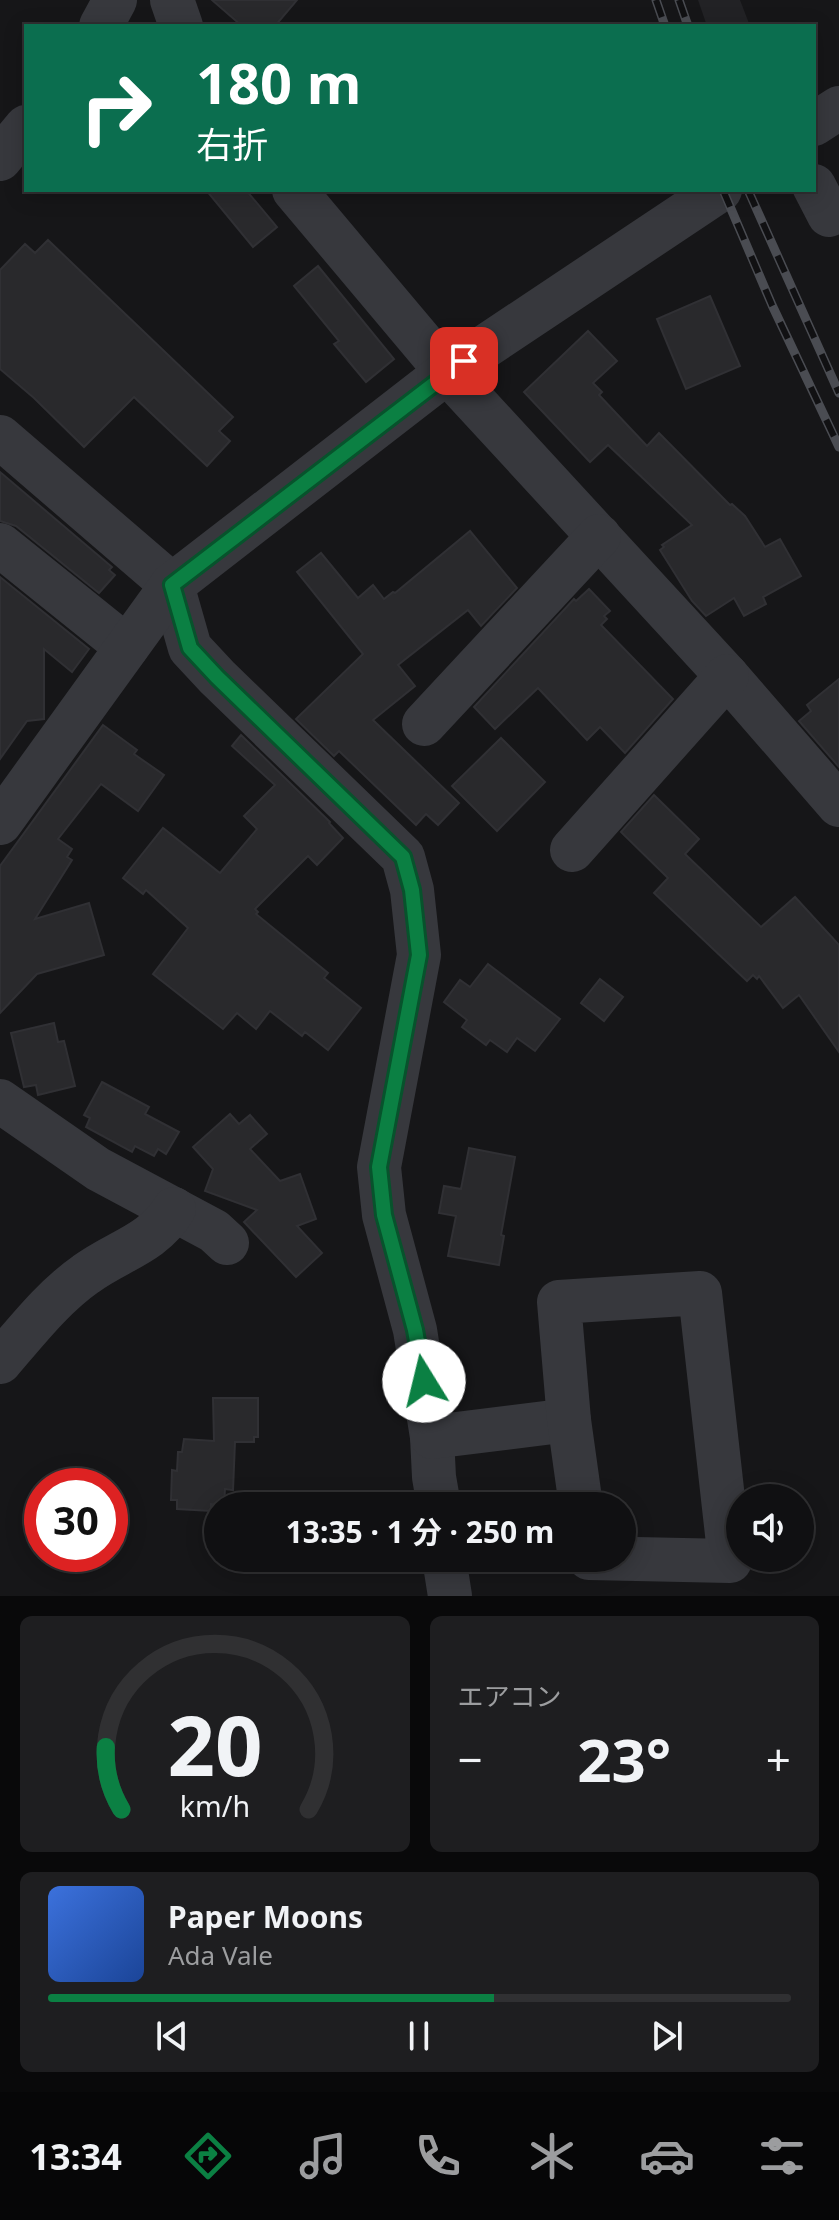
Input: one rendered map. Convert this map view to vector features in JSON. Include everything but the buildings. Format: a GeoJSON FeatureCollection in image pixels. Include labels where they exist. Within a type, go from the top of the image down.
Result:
{"type":"FeatureCollection","features":[{"type":"Feature","properties":{"kind":"street"},"geometry":{"type":"LineString","coordinates":[[102,24],[115,0]]}},
{"type":"Feature","properties":{"kind":"street"},"geometry":{"type":"LineString","coordinates":[[172,0],[180,24]]}},
{"type":"Feature","properties":{"kind":"street"},"geometry":{"type":"LineString","coordinates":[[816,123],[839,108]]}},
{"type":"Feature","properties":{"kind":"street"},"geometry":{"type":"LineString","coordinates":[[296,192],[447,372],[727,676],[839,805]]}},
{"type":"Feature","properties":{"kind":"street"},"geometry":{"type":"LineString","coordinates":[[0,823],[172,585],[447,372],[717,192]]}},
{"type":"Feature","properties":{"kind":"street"},"geometry":{"type":"LineString","coordinates":[[0,437],[172,585],[190,648],[403,857],[412,890],[419,955],[379,1167],[384,1215],[415,1330],[432,1437],[437,1492]]}},
{"type":"Feature","properties":{"kind":"street"},"geometry":{"type":"LineString","coordinates":[[424,724],[599,536]]}},
{"type":"Feature","properties":{"kind":"street"},"geometry":{"type":"LineString","coordinates":[[0,545],[127,647]]}},
{"type":"Feature","properties":{"kind":"street"},"geometry":{"type":"LineString","coordinates":[[572,850],[727,676]]}},
{"type":"Feature","properties":{"kind":"street"},"geometry":{"type":"LineString","coordinates":[[0,1101],[98,1169],[214,1231],[227,1243]]}},
{"type":"Feature","properties":{"kind":"street"},"geometry":{"type":"LineString","coordinates":[[0,1362],[42,1315],[86,1274],[154,1234],[174,1209]]}},
{"type":"Feature","properties":{"kind":"street"},"geometry":{"type":"LineString","coordinates":[[579,1492],[569,1420],[559,1302],[700,1293],[730,1561],[636,1559]]}},
{"type":"Feature","properties":{"kind":"street"},"geometry":{"type":"LineString","coordinates":[[432,1437],[569,1420]]}},
{"type":"Feature","properties":{"kind":"street"},"geometry":{"type":"LineString","coordinates":[[446,1572],[450,1596]]}},
{"type":"Feature","properties":{"kind":"shaded area"},"geometry":{"type":"Polygon","coordinates":[[[698,0],[740,0],[749,24],[706,24],[698,0]]]}},
{"type":"Feature","properties":{"kind":"railway"},"geometry":{"type":"LineString","coordinates":[[656,0],[664,24]]}},
{"type":"Feature","properties":{"kind":"railway"},"geometry":{"type":"LineString","coordinates":[[679,0],[687,24]]}},
{"type":"Feature","properties":{"kind":"railway"},"geometry":{"type":"LineString","coordinates":[[724,192],[772,305],[839,447]]}},
{"type":"Feature","properties":{"kind":"railway"},"geometry":{"type":"LineString","coordinates":[[749,192],[839,393]]}},
{"type":"Feature","properties":{"kind":"route"},"geometry":{"type":"LineString","coordinates":[[424,1381],[415,1330],[384,1215],[379,1167],[419,955],[412,890],[403,857],[190,648],[172,585],[464,361]]}}]}
